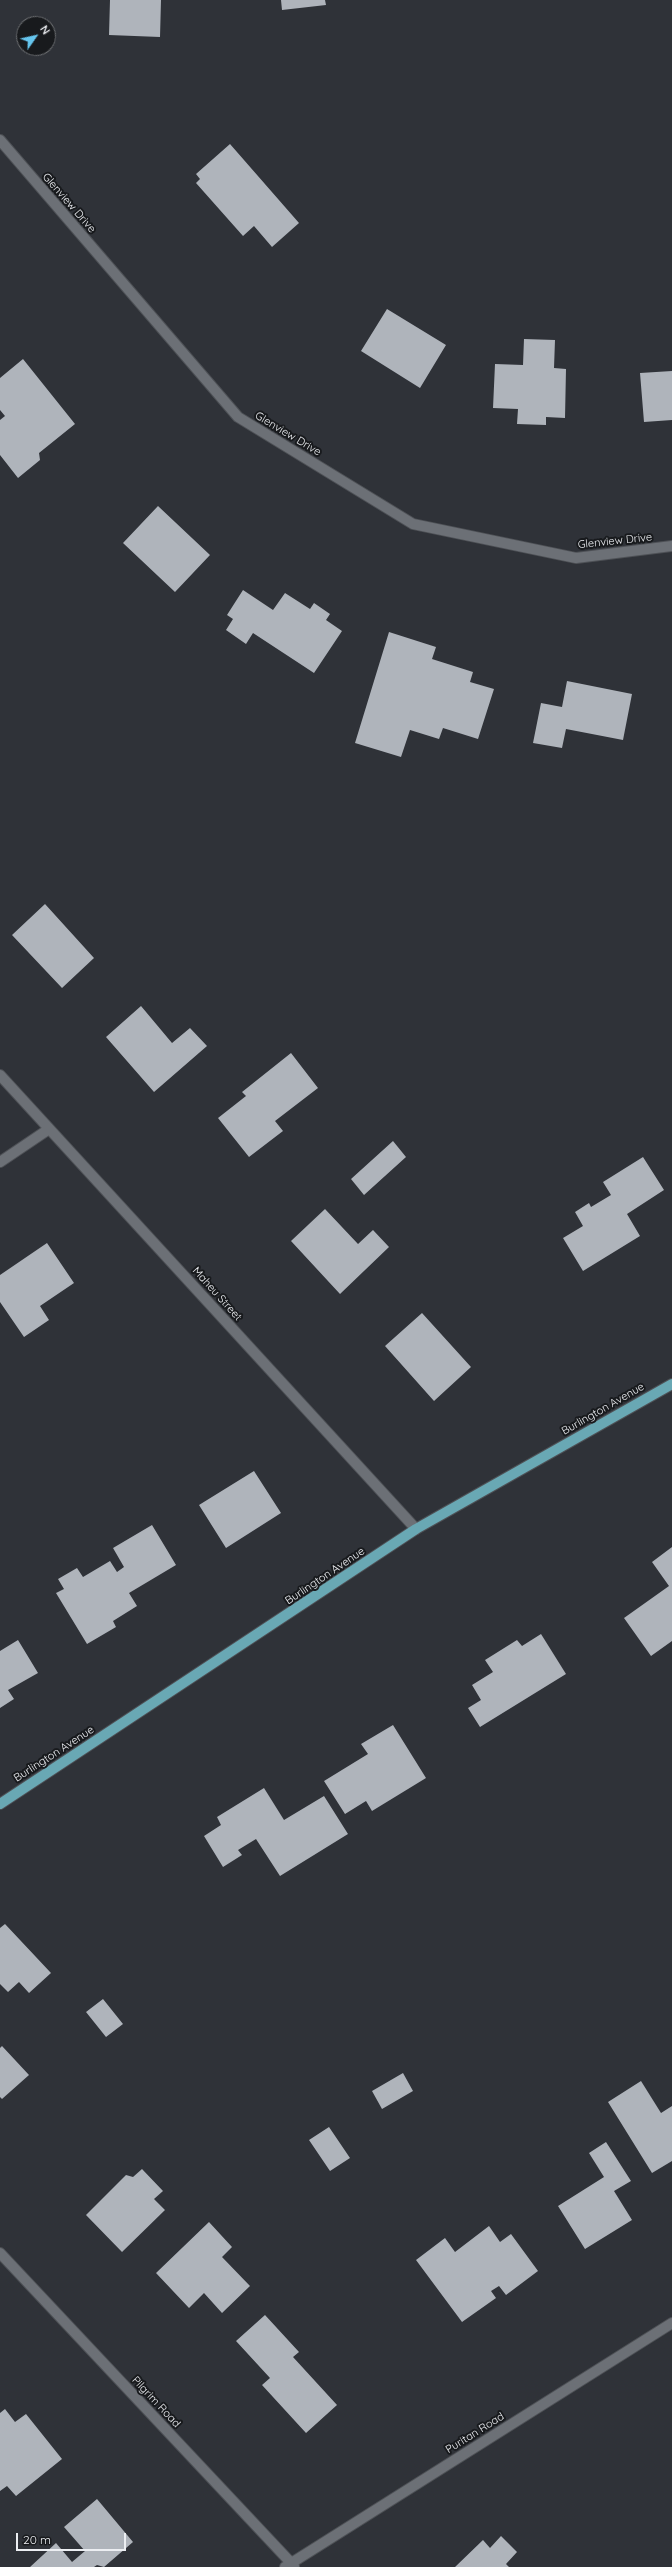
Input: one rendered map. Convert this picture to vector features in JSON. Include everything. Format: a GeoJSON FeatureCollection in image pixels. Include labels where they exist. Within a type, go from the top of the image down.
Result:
{"type":"FeatureCollection","features":[{"type":"Feature","properties":{"kind":"main road","name":"Burlington Avenue"},"geometry":{"type":"LineString","coordinates":[[0,1804],[416,1529],[672,1384]]}},
{"type":"Feature","properties":{"kind":"street","name":"Glenview Drive"},"geometry":{"type":"LineString","coordinates":[[0,140],[238,417],[406,520],[413,524],[576,558],[672,546]]}},
{"type":"Feature","properties":{"kind":"street","name":"Maheu Street"},"geometry":{"type":"LineString","coordinates":[[0,1075],[416,1529]]}},
{"type":"Feature","properties":{"kind":"street"},"geometry":{"type":"LineString","coordinates":[[0,1162],[49,1129]]}},
{"type":"Feature","properties":{"kind":"street","name":"Pilgrim Road"},"geometry":{"type":"LineString","coordinates":[[0,2253],[290,2566]]}},
{"type":"Feature","properties":{"kind":"street","name":"Puritan Road"},"geometry":{"type":"LineString","coordinates":[[290,2566],[672,2323]]}},
{"type":"Feature","properties":{"kind":"building"},"geometry":{"type":"Polygon","coordinates":[[[110,0],[161,0],[160,37],[109,35],[110,0]]]}},
{"type":"Feature","properties":{"kind":"building"},"geometry":{"type":"Polygon","coordinates":[[[281,0],[325,0],[326,5],[282,10],[281,0]]]}},
{"type":"Feature","properties":{"kind":"building"},"geometry":{"type":"Polygon","coordinates":[[[230,144],[299,223],[272,247],[254,226],[243,236],[196,183],[200,179],[196,174],[230,144]]]}},
{"type":"Feature","properties":{"kind":"building"},"geometry":{"type":"Polygon","coordinates":[[[387,309],[446,345],[420,388],[361,351],[387,309]]]}},
{"type":"Feature","properties":{"kind":"building"},"geometry":{"type":"Polygon","coordinates":[[[524,339],[555,340],[554,368],[566,369],[565,418],[546,417],[546,425],[517,424],[518,409],[493,408],[495,364],[523,365],[524,339]]]}},
{"type":"Feature","properties":{"kind":"building"},"geometry":{"type":"Polygon","coordinates":[[[23,359],[75,424],[39,453],[40,460],[18,478],[0,455],[0,420],[5,416],[0,410],[0,378],[23,359]]]}},
{"type":"Feature","properties":{"kind":"building"},"geometry":{"type":"Polygon","coordinates":[[[672,371],[672,420],[644,422],[640,373],[672,371]]]}},
{"type":"Feature","properties":{"kind":"building"},"geometry":{"type":"Polygon","coordinates":[[[158,506],[210,555],[175,592],[123,543],[158,506]]]}},
{"type":"Feature","properties":{"kind":"building"},"geometry":{"type":"Polygon","coordinates":[[[243,590],[273,610],[285,593],[310,609],[314,603],[330,614],[326,620],[342,631],[314,673],[253,633],[246,644],[226,630],[233,619],[227,615],[243,590]]]}},
{"type":"Feature","properties":{"kind":"building"},"geometry":{"type":"Polygon","coordinates":[[[389,632],[436,647],[432,659],[473,672],[470,682],[494,689],[478,739],[443,728],[439,739],[410,730],[401,757],[355,743],[389,632]]]}},
{"type":"Feature","properties":{"kind":"building"},"geometry":{"type":"Polygon","coordinates":[[[567,681],[632,694],[623,740],[566,729],[562,748],[533,743],[541,703],[562,707],[567,681]]]}},
{"type":"Feature","properties":{"kind":"building"},"geometry":{"type":"Polygon","coordinates":[[[45,904],[94,958],[62,988],[12,935],[45,904]]]}},
{"type":"Feature","properties":{"kind":"building"},"geometry":{"type":"Polygon","coordinates":[[[141,1006],[172,1043],[190,1028],[207,1046],[154,1092],[106,1037],[141,1006]]]}},
{"type":"Feature","properties":{"kind":"building"},"geometry":{"type":"Polygon","coordinates":[[[291,1053],[318,1088],[275,1121],[283,1131],[249,1157],[218,1118],[246,1096],[242,1092],[291,1053]]]}},
{"type":"Feature","properties":{"kind":"building"},"geometry":{"type":"Polygon","coordinates":[[[393,1141],[406,1157],[364,1195],[351,1179],[393,1141]]]}},
{"type":"Feature","properties":{"kind":"building"},"geometry":{"type":"Polygon","coordinates":[[[643,1157],[664,1190],[627,1214],[640,1236],[583,1271],[563,1238],[583,1226],[575,1212],[589,1203],[591,1207],[611,1195],[603,1182],[643,1157]]]}},
{"type":"Feature","properties":{"kind":"building"},"geometry":{"type":"Polygon","coordinates":[[[325,1209],[358,1244],[373,1230],[389,1247],[340,1294],[291,1241],[325,1209]]]}},
{"type":"Feature","properties":{"kind":"building"},"geometry":{"type":"Polygon","coordinates":[[[47,1243],[74,1283],[40,1306],[49,1320],[24,1337],[0,1302],[0,1275],[47,1243]]]}},
{"type":"Feature","properties":{"kind":"building"},"geometry":{"type":"Polygon","coordinates":[[[422,1313],[471,1367],[434,1401],[385,1346],[422,1313]]]}},
{"type":"Feature","properties":{"kind":"building"},"geometry":{"type":"Polygon","coordinates":[[[254,1471],[281,1513],[226,1548],[199,1505],[254,1471]]]}},
{"type":"Feature","properties":{"kind":"building"},"geometry":{"type":"Polygon","coordinates":[[[152,1525],[176,1565],[129,1593],[137,1606],[113,1621],[116,1627],[87,1644],[56,1593],[64,1589],[58,1579],[77,1568],[83,1577],[110,1561],[117,1572],[124,1567],[113,1548],[152,1525]]]}},
{"type":"Feature","properties":{"kind":"building"},"geometry":{"type":"Polygon","coordinates":[[[672,1547],[672,1641],[651,1656],[624,1618],[669,1586],[652,1562],[672,1547]]]}},
{"type":"Feature","properties":{"kind":"building"},"geometry":{"type":"Polygon","coordinates":[[[541,1634],[566,1674],[480,1727],[468,1708],[481,1700],[472,1685],[493,1672],[485,1660],[517,1640],[522,1646],[541,1634]]]}},
{"type":"Feature","properties":{"kind":"building"},"geometry":{"type":"Polygon","coordinates":[[[18,1640],[38,1673],[8,1690],[14,1699],[0,1708],[0,1651],[18,1640]]]}},
{"type":"Feature","properties":{"kind":"building"},"geometry":{"type":"Polygon","coordinates":[[[393,1725],[426,1778],[372,1811],[366,1801],[345,1814],[324,1781],[368,1754],[361,1744],[393,1725]]]}},
{"type":"Feature","properties":{"kind":"building"},"geometry":{"type":"Polygon","coordinates":[[[264,1788],[284,1820],[324,1796],[348,1834],[280,1876],[256,1839],[238,1850],[242,1855],[223,1867],[204,1836],[221,1825],[217,1817],[264,1788]]]}},
{"type":"Feature","properties":{"kind":"building"},"geometry":{"type":"Polygon","coordinates":[[[5,1924],[51,1973],[29,1993],[19,1982],[8,1992],[0,1984],[0,1928],[5,1924]]]}},
{"type":"Feature","properties":{"kind":"building"},"geometry":{"type":"Polygon","coordinates":[[[103,1999],[123,2024],[106,2037],[86,2012],[103,1999]]]}},
{"type":"Feature","properties":{"kind":"building"},"geometry":{"type":"Polygon","coordinates":[[[2,2046],[29,2075],[2,2099],[0,2097],[0,2048],[2,2046]]]}},
{"type":"Feature","properties":{"kind":"building"},"geometry":{"type":"Polygon","coordinates":[[[403,2073],[413,2091],[382,2109],[372,2091],[403,2073]]]}},
{"type":"Feature","properties":{"kind":"building"},"geometry":{"type":"Polygon","coordinates":[[[641,2081],[661,2113],[672,2106],[672,2161],[652,2173],[608,2102],[641,2081]]]}},
{"type":"Feature","properties":{"kind":"building"},"geometry":{"type":"Polygon","coordinates":[[[329,2127],[350,2158],[330,2171],[309,2140],[329,2127]]]}},
{"type":"Feature","properties":{"kind":"building"},"geometry":{"type":"Polygon","coordinates":[[[606,2142],[631,2181],[614,2191],[632,2220],[585,2249],[558,2206],[604,2177],[589,2153],[606,2142]]]}},
{"type":"Feature","properties":{"kind":"building"},"geometry":{"type":"Polygon","coordinates":[[[142,2169],[163,2191],[154,2199],[165,2210],[122,2252],[86,2215],[126,2175],[133,2177],[142,2169]]]}},
{"type":"Feature","properties":{"kind":"building"},"geometry":{"type":"Polygon","coordinates":[[[209,2222],[232,2247],[222,2257],[250,2286],[222,2313],[204,2293],[189,2308],[156,2273],[209,2222]]]}},
{"type":"Feature","properties":{"kind":"building"},"geometry":{"type":"Polygon","coordinates":[[[489,2226],[500,2242],[511,2234],[538,2271],[506,2295],[499,2286],[491,2291],[496,2298],[462,2322],[416,2260],[445,2238],[455,2252],[489,2226]]]}},
{"type":"Feature","properties":{"kind":"building"},"geometry":{"type":"Polygon","coordinates":[[[265,2315],[299,2352],[293,2357],[337,2405],[306,2433],[262,2385],[270,2378],[236,2341],[265,2315]]]}},
{"type":"Feature","properties":{"kind":"building"},"geometry":{"type":"Polygon","coordinates":[[[5,2409],[15,2422],[26,2414],[62,2459],[16,2496],[7,2486],[0,2491],[0,2413],[5,2409]]]}},
{"type":"Feature","properties":{"kind":"building"},"geometry":{"type":"Polygon","coordinates":[[[97,2499],[133,2542],[104,2567],[97,2565],[94,2567],[30,2567],[56,2543],[72,2562],[85,2551],[64,2527],[97,2499]]]}},
{"type":"Feature","properties":{"kind":"building"},"geometry":{"type":"Polygon","coordinates":[[[501,2536],[517,2552],[506,2564],[509,2567],[455,2567],[483,2540],[490,2548],[501,2536]]]}}]}
